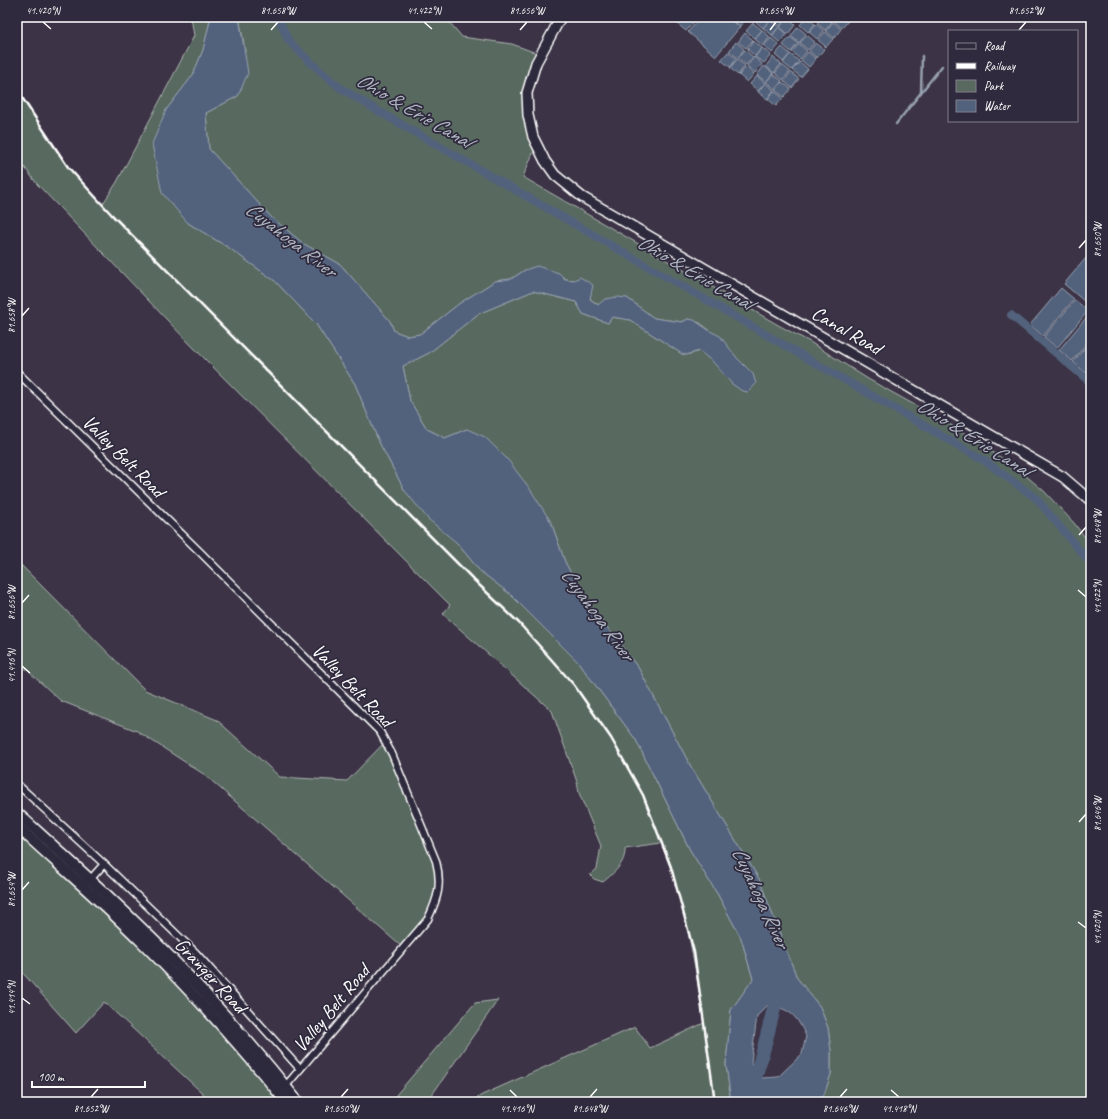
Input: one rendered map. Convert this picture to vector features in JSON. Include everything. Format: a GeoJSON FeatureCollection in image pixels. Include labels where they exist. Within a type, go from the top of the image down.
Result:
{"type":"FeatureCollection","features":[{"type":"Feature","properties":{"kind":"main road","name":"Granger Road"},"geometry":{"type":"LineString","coordinates":[[17,813],[87,883]]}},
{"type":"Feature","properties":{"kind":"main road","name":"Granger Road"},"geometry":{"type":"LineString","coordinates":[[17,826],[87,883],[156,943],[206,994],[261,1056],[282,1090],[286,1102]]}},
{"type":"Feature","properties":{"kind":"main road","name":"Granger Road"},"geometry":{"type":"LineString","coordinates":[[282,1090],[298,1102]]}},
{"type":"Feature","properties":{"kind":"street","name":"Canal Road"},"geometry":{"type":"LineString","coordinates":[[561,17],[536,63],[527,93],[528,114],[534,137],[545,161],[555,175],[582,197],[1063,477],[1091,500]]}},
{"type":"Feature","properties":{"kind":"street","name":"Valley Belt Road"},"geometry":{"type":"LineString","coordinates":[[17,372],[380,732],[392,754],[432,850],[440,874],[436,902],[428,918],[282,1090]]}},
{"type":"Feature","properties":{"kind":"street","name":"Granger Road"},"geometry":{"type":"LineString","coordinates":[[17,784],[104,864],[196,953],[300,1069]]}},
{"type":"Feature","properties":{"kind":"street"},"geometry":{"type":"LineString","coordinates":[[87,883],[104,864]]}},
{"type":"Feature","properties":{"kind":"green space"},"geometry":{"type":"Polygon","coordinates":[[[191,17],[209,17],[210,21],[203,50],[193,75],[166,110],[188,223],[229,248],[275,281],[316,324],[355,384],[379,442],[405,491],[457,543],[480,571],[510,594],[579,663],[636,740],[690,850],[718,895],[741,938],[753,979],[731,1010],[726,1064],[731,1102],[471,1102],[482,1095],[635,1027],[650,1048],[704,1023],[688,932],[676,887],[661,843],[625,848],[624,858],[621,863],[603,882],[594,879],[590,875],[597,869],[601,846],[579,793],[577,782],[552,711],[443,614],[450,605],[190,344],[37,184],[17,157],[17,90],[68,167],[102,205],[117,182],[194,36],[191,17]]]}},
{"type":"Feature","properties":{"kind":"green space"},"geometry":{"type":"Polygon","coordinates":[[[239,17],[445,17],[462,37],[512,44],[539,54],[527,93],[537,144],[523,177],[810,342],[868,379],[958,429],[1018,469],[1044,491],[1074,523],[1091,545],[1091,1102],[817,1102],[824,1095],[831,1074],[831,1051],[828,1028],[820,1007],[797,978],[759,879],[690,765],[639,669],[583,596],[565,562],[551,522],[467,429],[445,438],[427,429],[410,401],[403,366],[429,353],[478,314],[533,291],[576,302],[583,314],[608,323],[612,317],[630,320],[682,354],[686,355],[697,352],[708,329],[700,323],[688,319],[682,322],[654,318],[627,298],[599,305],[590,299],[590,292],[574,280],[565,279],[559,273],[525,270],[511,279],[495,281],[460,303],[420,334],[408,336],[394,331],[390,321],[340,264],[304,244],[271,217],[209,149],[206,113],[238,96],[245,50],[239,17]]]}},
{"type":"Feature","properties":{"kind":"green space"},"geometry":{"type":"Polygon","coordinates":[[[17,561],[145,690],[217,720],[280,777],[347,781],[385,742],[440,874],[428,919],[403,948],[205,775],[137,731],[61,701],[17,661],[17,561]]]}},
{"type":"Feature","properties":{"kind":"green space"},"geometry":{"type":"Polygon","coordinates":[[[17,826],[112,913],[286,1102],[212,1102],[104,1002],[76,1033],[21,971],[17,963],[17,826]]]}},
{"type":"Feature","properties":{"kind":"green space"},"geometry":{"type":"Polygon","coordinates":[[[498,1000],[427,1102],[390,1102],[475,1003],[498,1000]]]}},
{"type":"Feature","properties":{"kind":"water"},"geometry":{"type":"Polygon","coordinates":[[[209,17],[239,17],[248,73],[238,96],[206,113],[209,149],[271,217],[304,244],[340,264],[390,321],[394,331],[408,336],[420,334],[460,303],[495,281],[511,279],[525,270],[537,266],[559,273],[565,279],[574,280],[580,277],[593,285],[590,299],[598,305],[605,299],[618,297],[627,298],[654,318],[682,322],[688,319],[694,320],[720,336],[737,358],[753,374],[756,384],[748,392],[742,391],[732,384],[713,362],[699,351],[686,355],[682,354],[630,320],[612,317],[608,323],[583,314],[576,302],[533,291],[478,314],[429,353],[403,366],[410,401],[427,429],[445,438],[467,429],[485,437],[508,460],[530,489],[551,522],[565,562],[583,596],[639,669],[690,765],[759,879],[797,978],[820,1007],[828,1028],[831,1051],[831,1074],[824,1095],[817,1102],[731,1102],[726,1064],[731,1010],[753,979],[741,938],[718,895],[690,850],[636,740],[579,663],[510,594],[480,571],[457,543],[428,519],[405,491],[379,442],[355,384],[316,324],[275,281],[229,248],[188,223],[162,193],[152,144],[166,110],[193,75],[203,50],[210,21],[209,17]],[[769,1004],[757,1016],[751,1062],[754,1072],[762,1078],[778,1077],[802,1054],[806,1036],[796,1018],[783,1009],[769,1004]]]}},
{"type":"Feature","properties":{"kind":"water"},"geometry":{"type":"Polygon","coordinates":[[[669,17],[698,17],[686,31],[669,17]]]}},
{"type":"Feature","properties":{"kind":"water"},"geometry":{"type":"Polygon","coordinates":[[[701,17],[727,17],[740,27],[716,56],[688,32],[701,17]]]}},
{"type":"Feature","properties":{"kind":"water"},"geometry":{"type":"Polygon","coordinates":[[[729,17],[748,17],[740,26],[729,17]]]}},
{"type":"Feature","properties":{"kind":"water"},"geometry":{"type":"Polygon","coordinates":[[[758,17],[767,17],[770,19],[763,28],[755,21],[758,17]]]}},
{"type":"Feature","properties":{"kind":"water"},"geometry":{"type":"Polygon","coordinates":[[[773,17],[787,18],[780,26],[771,19],[773,17]]]}},
{"type":"Feature","properties":{"kind":"water"},"geometry":{"type":"Polygon","coordinates":[[[806,17],[815,24],[808,32],[800,25],[806,17]]]}},
{"type":"Feature","properties":{"kind":"water"},"geometry":{"type":"Polygon","coordinates":[[[822,17],[827,17],[832,22],[825,30],[817,23],[822,17]]]}},
{"type":"Feature","properties":{"kind":"water"},"geometry":{"type":"Polygon","coordinates":[[[838,17],[846,17],[849,20],[842,28],[834,21],[838,17]]]}},
{"type":"Feature","properties":{"kind":"water"},"geometry":{"type":"Polygon","coordinates":[[[787,18],[795,25],[788,34],[780,27],[787,18]]]}},
{"type":"Feature","properties":{"kind":"water"},"geometry":{"type":"Polygon","coordinates":[[[770,20],[779,27],[772,35],[763,28],[770,20]]]}},
{"type":"Feature","properties":{"kind":"water"},"geometry":{"type":"Polygon","coordinates":[[[833,22],[841,29],[834,38],[826,31],[833,22]]]}},
{"type":"Feature","properties":{"kind":"water"},"geometry":{"type":"Polygon","coordinates":[[[753,23],[762,30],[755,38],[746,31],[753,23]]]}},
{"type":"Feature","properties":{"kind":"water"},"geometry":{"type":"Polygon","coordinates":[[[816,24],[824,31],[817,39],[809,32],[816,24]]]}},
{"type":"Feature","properties":{"kind":"water"},"geometry":{"type":"Polygon","coordinates":[[[779,27],[787,34],[780,43],[772,36],[779,27]]]}},
{"type":"Feature","properties":{"kind":"water"},"geometry":{"type":"Polygon","coordinates":[[[798,27],[806,34],[799,43],[791,36],[798,27]]]}},
{"type":"Feature","properties":{"kind":"water"},"geometry":{"type":"Polygon","coordinates":[[[762,30],[770,37],[763,46],[755,39],[762,30]]]}},
{"type":"Feature","properties":{"kind":"water"},"geometry":{"type":"Polygon","coordinates":[[[825,32],[833,39],[826,47],[818,40],[825,32]]]}},
{"type":"Feature","properties":{"kind":"water"},"geometry":{"type":"Polygon","coordinates":[[[745,33],[753,40],[746,48],[738,42],[745,33]]]}},
{"type":"Feature","properties":{"kind":"water"},"geometry":{"type":"Polygon","coordinates":[[[807,35],[815,42],[808,50],[800,43],[807,35]]]}},
{"type":"Feature","properties":{"kind":"water"},"geometry":{"type":"Polygon","coordinates":[[[790,37],[798,43],[791,52],[783,45],[790,37]]]}},
{"type":"Feature","properties":{"kind":"water"},"geometry":{"type":"Polygon","coordinates":[[[771,38],[779,45],[772,53],[764,46],[771,38]]]}},
{"type":"Feature","properties":{"kind":"water"},"geometry":{"type":"Polygon","coordinates":[[[754,41],[762,48],[755,56],[747,49],[754,41]]]}},
{"type":"Feature","properties":{"kind":"water"},"geometry":{"type":"Polygon","coordinates":[[[736,42],[744,49],[738,58],[729,51],[736,42]]]}},
{"type":"Feature","properties":{"kind":"water"},"geometry":{"type":"Polygon","coordinates":[[[816,43],[824,49],[817,58],[809,51],[816,43]]]}},
{"type":"Feature","properties":{"kind":"water"},"geometry":{"type":"Polygon","coordinates":[[[799,44],[807,51],[800,59],[792,52],[799,44]]]}},
{"type":"Feature","properties":{"kind":"water"},"geometry":{"type":"Polygon","coordinates":[[[782,47],[790,54],[783,62],[775,55],[782,47]]]}},
{"type":"Feature","properties":{"kind":"water"},"geometry":{"type":"Polygon","coordinates":[[[762,48],[771,55],[764,63],[755,57],[762,48]]]}},
{"type":"Feature","properties":{"kind":"water"},"geometry":{"type":"Polygon","coordinates":[[[745,50],[753,57],[746,65],[738,58],[745,50]]]}},
{"type":"Feature","properties":{"kind":"water"},"geometry":{"type":"Polygon","coordinates":[[[728,52],[737,59],[730,67],[721,60],[728,52]]]}},
{"type":"Feature","properties":{"kind":"water"},"geometry":{"type":"Polygon","coordinates":[[[808,52],[816,59],[809,67],[801,60],[808,52]]]}},
{"type":"Feature","properties":{"kind":"water"},"geometry":{"type":"Polygon","coordinates":[[[790,54],[799,61],[792,70],[783,63],[790,54]]]}},
{"type":"Feature","properties":{"kind":"water"},"geometry":{"type":"Polygon","coordinates":[[[754,57],[762,64],[755,73],[747,66],[754,57]]]}},
{"type":"Feature","properties":{"kind":"water"},"geometry":{"type":"Polygon","coordinates":[[[773,57],[781,64],[774,73],[766,66],[773,57]]]}},
{"type":"Feature","properties":{"kind":"water"},"geometry":{"type":"Polygon","coordinates":[[[737,59],[745,66],[738,75],[730,68],[737,59]]]}},
{"type":"Feature","properties":{"kind":"water"},"geometry":{"type":"Polygon","coordinates":[[[800,62],[808,69],[801,77],[792,70],[800,62]]]}},
{"type":"Feature","properties":{"kind":"water"},"geometry":{"type":"Polygon","coordinates":[[[782,65],[790,71],[783,80],[775,73],[782,65]]]}},
{"type":"Feature","properties":{"kind":"water"},"geometry":{"type":"Polygon","coordinates":[[[764,66],[773,73],[766,82],[757,75],[764,66]]]}},
{"type":"Feature","properties":{"kind":"water"},"geometry":{"type":"Polygon","coordinates":[[[746,67],[754,74],[747,82],[739,75],[746,67]]]}},
{"type":"Feature","properties":{"kind":"water"},"geometry":{"type":"Polygon","coordinates":[[[791,72],[799,79],[792,88],[784,81],[791,72]]]}},
{"type":"Feature","properties":{"kind":"water"},"geometry":{"type":"Polygon","coordinates":[[[773,74],[782,81],[775,89],[766,82],[773,74]]]}},
{"type":"Feature","properties":{"kind":"water"},"geometry":{"type":"Polygon","coordinates":[[[757,76],[765,83],[758,91],[750,84],[757,76]]]}},
{"type":"Feature","properties":{"kind":"water"},"geometry":{"type":"Polygon","coordinates":[[[782,82],[791,89],[784,97],[775,90],[782,82]]]}},
{"type":"Feature","properties":{"kind":"water"},"geometry":{"type":"Polygon","coordinates":[[[765,83],[774,90],[767,99],[758,92],[765,83]]]}},
{"type":"Feature","properties":{"kind":"water"},"geometry":{"type":"Polygon","coordinates":[[[774,91],[783,98],[776,106],[768,99],[774,91]]]}},
{"type":"Feature","properties":{"kind":"water"},"geometry":{"type":"Polygon","coordinates":[[[1091,252],[1091,307],[1064,284],[1091,252]]]}},
{"type":"Feature","properties":{"kind":"water"},"geometry":{"type":"Polygon","coordinates":[[[1061,288],[1074,299],[1043,336],[1030,325],[1061,288]]]}},
{"type":"Feature","properties":{"kind":"water"},"geometry":{"type":"Polygon","coordinates":[[[1075,300],[1088,311],[1057,348],[1044,337],[1075,300]]]}},
{"type":"Feature","properties":{"kind":"water"},"geometry":{"type":"Polygon","coordinates":[[[1090,313],[1091,338],[1072,361],[1059,350],[1090,313]]]}},
{"type":"Feature","properties":{"kind":"water"},"geometry":{"type":"Polygon","coordinates":[[[1091,340],[1091,367],[1086,373],[1073,362],[1091,340]]]}},
{"type":"Feature","properties":{"kind":"waterway","name":"Ohio & Erie Canal"},"geometry":{"type":"LineString","coordinates":[[278,17],[288,40],[309,61],[339,87],[982,459],[1036,498],[1091,564]]}},
{"type":"Feature","properties":{"kind":"waterway"},"geometry":{"type":"LineString","coordinates":[[921,92],[922,56]]}},
{"type":"Feature","properties":{"kind":"waterway"},"geometry":{"type":"LineString","coordinates":[[896,124],[942,66]]}},
{"type":"Feature","properties":{"kind":"waterway"},"geometry":{"type":"LineString","coordinates":[[1091,225],[1089,226],[1091,240]]}},
{"type":"Feature","properties":{"kind":"waterway"},"geometry":{"type":"LineString","coordinates":[[1011,315],[1091,383]]}},
{"type":"Feature","properties":{"kind":"waterway","name":"Cuyahoga River"},"geometry":{"type":"LineString","coordinates":[[747,1102],[762,1055],[778,993],[777,989]]}},
{"type":"Feature","properties":{"kind":"railway"},"geometry":{"type":"LineString","coordinates":[[17,90],[68,167],[112,215],[476,582],[519,623],[574,685],[611,738],[643,795],[671,867],[694,952],[715,1102]]}}]}
